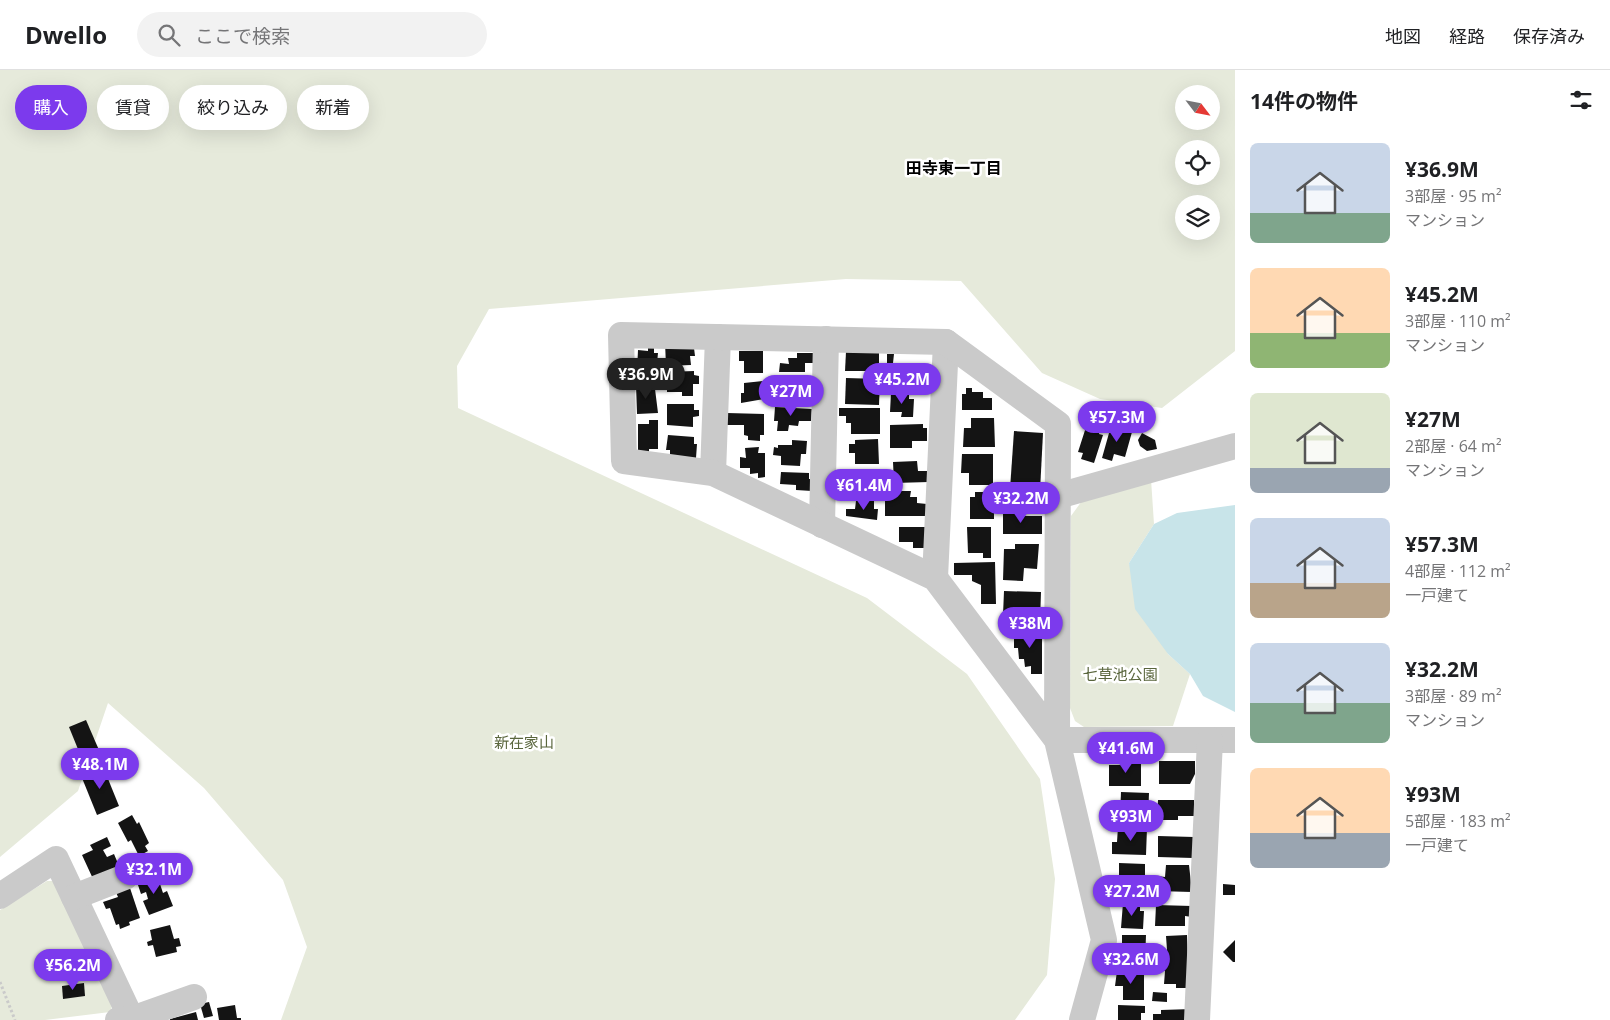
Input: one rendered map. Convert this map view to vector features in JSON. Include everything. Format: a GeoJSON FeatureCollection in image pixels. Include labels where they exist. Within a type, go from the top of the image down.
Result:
{"type":"FeatureCollection","features":[{"type":"Feature","properties":{"kind":"street"},"geometry":{"type":"LineString","coordinates":[[1057,740],[935,578],[713,473],[624,461],[621,335],[946,342],[1058,424],[1057,740],[1104,940],[1082,1020]]}},
{"type":"Feature","properties":{"kind":"street"},"geometry":{"type":"LineString","coordinates":[[713,473],[718,337]]}},
{"type":"Feature","properties":{"kind":"street"},"geometry":{"type":"LineString","coordinates":[[822,524],[826,339]]}},
{"type":"Feature","properties":{"kind":"street"},"geometry":{"type":"LineString","coordinates":[[935,578],[946,342]]}},
{"type":"Feature","properties":{"kind":"street"},"geometry":{"type":"LineString","coordinates":[[1058,496],[1235,446]]}},
{"type":"Feature","properties":{"kind":"street"},"geometry":{"type":"LineString","coordinates":[[1057,740],[1223,740],[1197,1020]]}},
{"type":"Feature","properties":{"kind":"street"},"geometry":{"type":"LineString","coordinates":[[0,896],[56,858],[127,1020],[194,997]]}},
{"type":"Feature","properties":{"kind":"street"},"geometry":{"type":"LineString","coordinates":[[74,897],[125,877]]}},
{"type":"Feature","properties":{"kind":"path"},"geometry":{"type":"LineString","coordinates":[[0,982],[15,1020]]}},
{"type":"Feature","properties":{"kind":"green space","name":"新在家山"},"geometry":{"type":"Polygon","coordinates":[[[0,70],[1235,70],[1235,351],[1162,408],[1100,399],[1042,373],[961,281],[846,279],[489,309],[457,366],[458,408],[867,598],[967,674],[1040,779],[1055,879],[1047,975],[1015,1020],[281,1020],[307,947],[283,880],[204,788],[108,703],[78,791],[0,857],[0,70]]]}},
{"type":"Feature","properties":{"kind":"green space","name":"七草池公園"},"geometry":{"type":"Polygon","coordinates":[[[1151,479],[1154,524],[1129,563],[1168,654],[1190,674],[1173,726],[1084,727],[1075,721],[1070,708],[1071,516],[1087,494],[1151,479]]]}},
{"type":"Feature","properties":{"kind":"green space"},"geometry":{"type":"Polygon","coordinates":[[[47,881],[60,881],[114,1000],[110,1012],[45,1020],[0,1020],[0,910],[47,881]]]}},
{"type":"Feature","properties":{"kind":"water"},"geometry":{"type":"Polygon","coordinates":[[[1235,505],[1235,712],[1203,696],[1190,674],[1168,654],[1135,609],[1129,563],[1154,524],[1177,513],[1235,505]]]}},
{"type":"Feature","properties":{"kind":"building"},"geometry":{"type":"Polygon","coordinates":[[[665,342],[694,348],[695,356],[690,356],[691,365],[666,366],[665,342]]]}},
{"type":"Feature","properties":{"kind":"building"},"geometry":{"type":"Polygon","coordinates":[[[648,346],[654,347],[654,353],[658,353],[656,373],[637,372],[638,350],[648,351],[648,346]]]}},
{"type":"Feature","properties":{"kind":"building"},"geometry":{"type":"Polygon","coordinates":[[[739,351],[763,351],[763,373],[744,373],[744,361],[739,361],[739,351]]]}},
{"type":"Feature","properties":{"kind":"building"},"geometry":{"type":"Polygon","coordinates":[[[846,352],[879,353],[879,371],[845,371],[846,352]]]}},
{"type":"Feature","properties":{"kind":"building"},"geometry":{"type":"Polygon","coordinates":[[[797,353],[813,353],[813,363],[805,363],[805,372],[779,372],[780,363],[789,364],[788,358],[797,358],[797,353]]]}},
{"type":"Feature","properties":{"kind":"building"},"geometry":{"type":"Polygon","coordinates":[[[887,354],[894,354],[893,363],[923,365],[923,382],[887,382],[887,354]]]}},
{"type":"Feature","properties":{"kind":"building"},"geometry":{"type":"Polygon","coordinates":[[[694,371],[694,375],[699,376],[699,384],[693,384],[693,396],[682,396],[682,392],[667,392],[667,372],[694,371]]]}},
{"type":"Feature","properties":{"kind":"building"},"geometry":{"type":"Polygon","coordinates":[[[778,378],[794,378],[794,384],[799,384],[798,395],[795,395],[794,400],[778,400],[778,378]]]}},
{"type":"Feature","properties":{"kind":"building"},"geometry":{"type":"Polygon","coordinates":[[[846,378],[880,379],[879,405],[845,404],[846,378]]]}},
{"type":"Feature","properties":{"kind":"building"},"geometry":{"type":"Polygon","coordinates":[[[763,381],[764,399],[741,403],[744,383],[763,381]]]}},
{"type":"Feature","properties":{"kind":"building"},"geometry":{"type":"Polygon","coordinates":[[[636,385],[651,385],[651,389],[655,389],[658,413],[637,414],[636,385]]]}},
{"type":"Feature","properties":{"kind":"building"},"geometry":{"type":"Polygon","coordinates":[[[966,388],[972,388],[972,392],[983,392],[983,398],[992,398],[992,410],[962,410],[962,394],[966,394],[966,388]]]}},
{"type":"Feature","properties":{"kind":"building"},"geometry":{"type":"Polygon","coordinates":[[[891,393],[909,394],[909,399],[914,399],[913,417],[901,417],[902,412],[890,412],[891,393]]]}},
{"type":"Feature","properties":{"kind":"building"},"geometry":{"type":"Polygon","coordinates":[[[667,404],[694,404],[694,410],[699,410],[699,416],[693,417],[693,427],[667,425],[667,404]]]}},
{"type":"Feature","properties":{"kind":"building"},"geometry":{"type":"Polygon","coordinates":[[[775,407],[812,409],[811,421],[799,421],[798,426],[789,425],[788,431],[777,431],[778,421],[774,421],[775,407]]]}},
{"type":"Feature","properties":{"kind":"building"},"geometry":{"type":"Polygon","coordinates":[[[839,408],[880,408],[880,434],[851,434],[851,423],[846,423],[846,416],[839,416],[839,408]]]}},
{"type":"Feature","properties":{"kind":"building"},"geometry":{"type":"Polygon","coordinates":[[[727,413],[764,414],[764,435],[760,435],[760,441],[748,440],[748,436],[744,435],[744,425],[727,425],[727,413]]]}},
{"type":"Feature","properties":{"kind":"building"},"geometry":{"type":"Polygon","coordinates":[[[971,418],[994,418],[995,447],[963,447],[964,428],[971,428],[971,418]]]}},
{"type":"Feature","properties":{"kind":"building"},"geometry":{"type":"Polygon","coordinates":[[[649,420],[658,420],[658,449],[649,449],[649,454],[638,454],[638,424],[649,424],[649,420]]]}},
{"type":"Feature","properties":{"kind":"building"},"geometry":{"type":"Polygon","coordinates":[[[923,424],[923,428],[927,428],[927,441],[912,441],[912,448],[890,448],[890,425],[923,424]]]}},
{"type":"Feature","properties":{"kind":"building"},"geometry":{"type":"Polygon","coordinates":[[[1087,424],[1100,428],[1099,434],[1103,435],[1094,463],[1081,459],[1083,453],[1078,452],[1087,424]]]}},
{"type":"Feature","properties":{"kind":"building"},"geometry":{"type":"Polygon","coordinates":[[[1111,426],[1132,432],[1125,457],[1114,454],[1112,461],[1102,458],[1111,426]]]}},
{"type":"Feature","properties":{"kind":"building"},"geometry":{"type":"Polygon","coordinates":[[[1014,431],[1043,433],[1040,491],[1010,489],[1014,431]]]}},
{"type":"Feature","properties":{"kind":"building"},"geometry":{"type":"Polygon","coordinates":[[[1142,433],[1155,440],[1157,449],[1147,451],[1140,446],[1138,440],[1142,433]]]}},
{"type":"Feature","properties":{"kind":"building"},"geometry":{"type":"Polygon","coordinates":[[[668,435],[694,437],[694,444],[697,444],[696,458],[670,458],[670,450],[666,450],[668,435]]]}},
{"type":"Feature","properties":{"kind":"building"},"geometry":{"type":"Polygon","coordinates":[[[878,439],[879,464],[855,464],[855,453],[849,453],[849,444],[855,444],[855,440],[878,439]]]}},
{"type":"Feature","properties":{"kind":"building"},"geometry":{"type":"Polygon","coordinates":[[[792,440],[807,441],[806,454],[801,454],[800,466],[781,465],[781,456],[773,455],[774,447],[778,448],[778,445],[792,445],[792,440]]]}},
{"type":"Feature","properties":{"kind":"building"},"geometry":{"type":"Polygon","coordinates":[[[759,447],[758,453],[765,453],[765,477],[758,478],[758,473],[750,474],[750,468],[740,468],[740,457],[746,458],[745,448],[759,447]]]}},
{"type":"Feature","properties":{"kind":"building"},"geometry":{"type":"Polygon","coordinates":[[[962,454],[993,454],[993,485],[969,485],[969,473],[961,473],[962,454]]]}},
{"type":"Feature","properties":{"kind":"building"},"geometry":{"type":"Polygon","coordinates":[[[917,461],[918,471],[929,471],[929,482],[894,483],[893,462],[917,461]]]}},
{"type":"Feature","properties":{"kind":"building"},"geometry":{"type":"Polygon","coordinates":[[[781,472],[809,473],[809,479],[813,479],[812,491],[796,490],[796,485],[780,484],[781,472]]]}},
{"type":"Feature","properties":{"kind":"building"},"geometry":{"type":"Polygon","coordinates":[[[876,472],[878,491],[868,492],[868,489],[851,487],[850,474],[876,472]]]}},
{"type":"Feature","properties":{"kind":"building"},"geometry":{"type":"Polygon","coordinates":[[[898,491],[911,491],[910,497],[917,497],[917,503],[927,504],[927,516],[885,516],[885,495],[898,495],[898,491]]]}},
{"type":"Feature","properties":{"kind":"building"},"geometry":{"type":"Polygon","coordinates":[[[975,492],[990,492],[990,505],[994,505],[994,519],[970,519],[970,497],[975,497],[975,492]]]}},
{"type":"Feature","properties":{"kind":"building"},"geometry":{"type":"Polygon","coordinates":[[[856,501],[874,501],[874,509],[878,509],[877,520],[846,516],[846,509],[855,509],[856,501]]]}},
{"type":"Feature","properties":{"kind":"building"},"geometry":{"type":"Polygon","coordinates":[[[1003,511],[1022,511],[1022,516],[1042,516],[1042,534],[1003,534],[1003,511]]]}},
{"type":"Feature","properties":{"kind":"building"},"geometry":{"type":"Polygon","coordinates":[[[899,527],[925,527],[925,548],[913,548],[913,542],[899,542],[899,527]]]}},
{"type":"Feature","properties":{"kind":"building"},"geometry":{"type":"Polygon","coordinates":[[[967,527],[991,527],[991,558],[983,558],[983,553],[968,553],[967,527]]]}},
{"type":"Feature","properties":{"kind":"building"},"geometry":{"type":"Polygon","coordinates":[[[1015,544],[1039,544],[1037,569],[1024,568],[1023,581],[1003,580],[1004,549],[1015,549],[1015,544]]]}},
{"type":"Feature","properties":{"kind":"building"},"geometry":{"type":"Polygon","coordinates":[[[995,562],[996,604],[981,604],[981,585],[972,581],[972,575],[954,575],[954,563],[995,562]]]}},
{"type":"Feature","properties":{"kind":"building"},"geometry":{"type":"Polygon","coordinates":[[[1004,591],[1041,592],[1040,622],[1008,622],[1008,615],[1003,615],[1004,591]]]}},
{"type":"Feature","properties":{"kind":"building"},"geometry":{"type":"Polygon","coordinates":[[[1014,631],[1042,631],[1042,674],[1031,674],[1031,666],[1025,667],[1024,659],[1019,659],[1018,648],[1014,648],[1014,631]]]}},
{"type":"Feature","properties":{"kind":"building"},"geometry":{"type":"Polygon","coordinates":[[[86,720],[102,757],[84,764],[69,727],[86,720]]]}},
{"type":"Feature","properties":{"kind":"building"},"geometry":{"type":"Polygon","coordinates":[[[1125,760],[1141,760],[1141,786],[1109,786],[1109,765],[1125,765],[1125,760]]]}},
{"type":"Feature","properties":{"kind":"building"},"geometry":{"type":"Polygon","coordinates":[[[1159,761],[1195,761],[1195,774],[1190,784],[1159,784],[1159,761]]]}},
{"type":"Feature","properties":{"kind":"building"},"geometry":{"type":"Polygon","coordinates":[[[102,764],[119,806],[97,815],[80,773],[102,764]]]}},
{"type":"Feature","properties":{"kind":"building"},"geometry":{"type":"Polygon","coordinates":[[[1121,792],[1149,793],[1148,818],[1120,818],[1121,792]]]}},
{"type":"Feature","properties":{"kind":"building"},"geometry":{"type":"Polygon","coordinates":[[[1158,800],[1194,800],[1194,816],[1178,816],[1178,820],[1157,820],[1158,800]]]}},
{"type":"Feature","properties":{"kind":"building"},"geometry":{"type":"Polygon","coordinates":[[[132,815],[137,824],[139,822],[149,843],[145,846],[148,851],[139,856],[131,840],[128,842],[118,823],[132,815]]]}},
{"type":"Feature","properties":{"kind":"building"},"geometry":{"type":"Polygon","coordinates":[[[1118,827],[1147,828],[1146,855],[1112,854],[1112,842],[1117,842],[1118,827]]]}},
{"type":"Feature","properties":{"kind":"building"},"geometry":{"type":"Polygon","coordinates":[[[1158,836],[1194,837],[1193,858],[1158,857],[1158,836]]]}},
{"type":"Feature","properties":{"kind":"building"},"geometry":{"type":"Polygon","coordinates":[[[107,837],[111,846],[103,850],[107,857],[114,854],[119,866],[94,881],[82,855],[93,850],[90,845],[107,837]]]}},
{"type":"Feature","properties":{"kind":"building"},"geometry":{"type":"Polygon","coordinates":[[[1119,863],[1145,864],[1145,894],[1119,894],[1119,863]]]}},
{"type":"Feature","properties":{"kind":"building"},"geometry":{"type":"Polygon","coordinates":[[[1166,865],[1189,865],[1192,892],[1157,891],[1157,876],[1165,877],[1166,865]]]}},
{"type":"Feature","properties":{"kind":"building"},"geometry":{"type":"Polygon","coordinates":[[[157,875],[163,893],[167,891],[173,906],[149,915],[143,901],[148,899],[146,892],[141,894],[137,882],[157,875]]]}},
{"type":"Feature","properties":{"kind":"building"},"geometry":{"type":"Polygon","coordinates":[[[1223,884],[1235,885],[1235,895],[1223,895],[1223,884]]]}},
{"type":"Feature","properties":{"kind":"building"},"geometry":{"type":"Polygon","coordinates":[[[129,885],[140,918],[129,922],[130,925],[120,929],[119,924],[116,925],[110,908],[106,909],[103,902],[118,897],[115,890],[129,885]]]}},
{"type":"Feature","properties":{"kind":"building"},"geometry":{"type":"Polygon","coordinates":[[[1123,903],[1140,904],[1140,911],[1144,911],[1143,929],[1121,928],[1123,903]]]}},
{"type":"Feature","properties":{"kind":"building"},"geometry":{"type":"Polygon","coordinates":[[[1156,905],[1192,906],[1192,917],[1185,916],[1185,926],[1155,926],[1156,905]]]}},
{"type":"Feature","properties":{"kind":"building"},"geometry":{"type":"Polygon","coordinates":[[[170,925],[174,939],[179,938],[181,946],[176,947],[177,952],[156,957],[153,945],[148,946],[147,942],[152,940],[150,930],[170,925]]]}},
{"type":"Feature","properties":{"kind":"building"},"geometry":{"type":"Polygon","coordinates":[[[1122,935],[1146,935],[1145,961],[1122,961],[1122,935]]]}},
{"type":"Feature","properties":{"kind":"building"},"geometry":{"type":"Polygon","coordinates":[[[1187,935],[1188,968],[1192,988],[1176,988],[1176,984],[1164,984],[1165,971],[1161,971],[1161,950],[1167,950],[1166,936],[1187,935]]]}},
{"type":"Feature","properties":{"kind":"building"},"geometry":{"type":"Polygon","coordinates":[[[1235,940],[1235,962],[1233,962],[1223,952],[1235,940]]]}},
{"type":"Feature","properties":{"kind":"building"},"geometry":{"type":"Polygon","coordinates":[[[1117,971],[1144,971],[1144,1000],[1123,1000],[1123,986],[1115,986],[1117,971]]]}},
{"type":"Feature","properties":{"kind":"building"},"geometry":{"type":"Polygon","coordinates":[[[84,983],[85,996],[63,999],[62,986],[84,983]]]}},
{"type":"Feature","properties":{"kind":"building"},"geometry":{"type":"Polygon","coordinates":[[[1153,992],[1167,993],[1167,1002],[1152,1001],[1153,992]]]}},
{"type":"Feature","properties":{"kind":"building"},"geometry":{"type":"Polygon","coordinates":[[[209,1002],[213,1016],[204,1018],[200,1004],[209,1002]]]}},
{"type":"Feature","properties":{"kind":"building"},"geometry":{"type":"Polygon","coordinates":[[[235,1005],[237,1018],[241,1018],[241,1020],[219,1020],[217,1008],[235,1005]]]}},
{"type":"Feature","properties":{"kind":"building"},"geometry":{"type":"Polygon","coordinates":[[[1118,1005],[1145,1006],[1145,1013],[1141,1013],[1141,1020],[1118,1020],[1118,1005]]]}},
{"type":"Feature","properties":{"kind":"building"},"geometry":{"type":"Polygon","coordinates":[[[1192,1009],[1192,1020],[1153,1020],[1153,1014],[1161,1014],[1161,1010],[1192,1009]]]}},
{"type":"Feature","properties":{"kind":"building"},"geometry":{"type":"Polygon","coordinates":[[[196,1012],[198,1020],[170,1020],[170,1019],[196,1012]]]}},
{"type":"Feature","properties":{"kind":"district","name":"田寺東一丁目"},"geometry":{"type":"Point","coordinates":[954,168]}}]}
